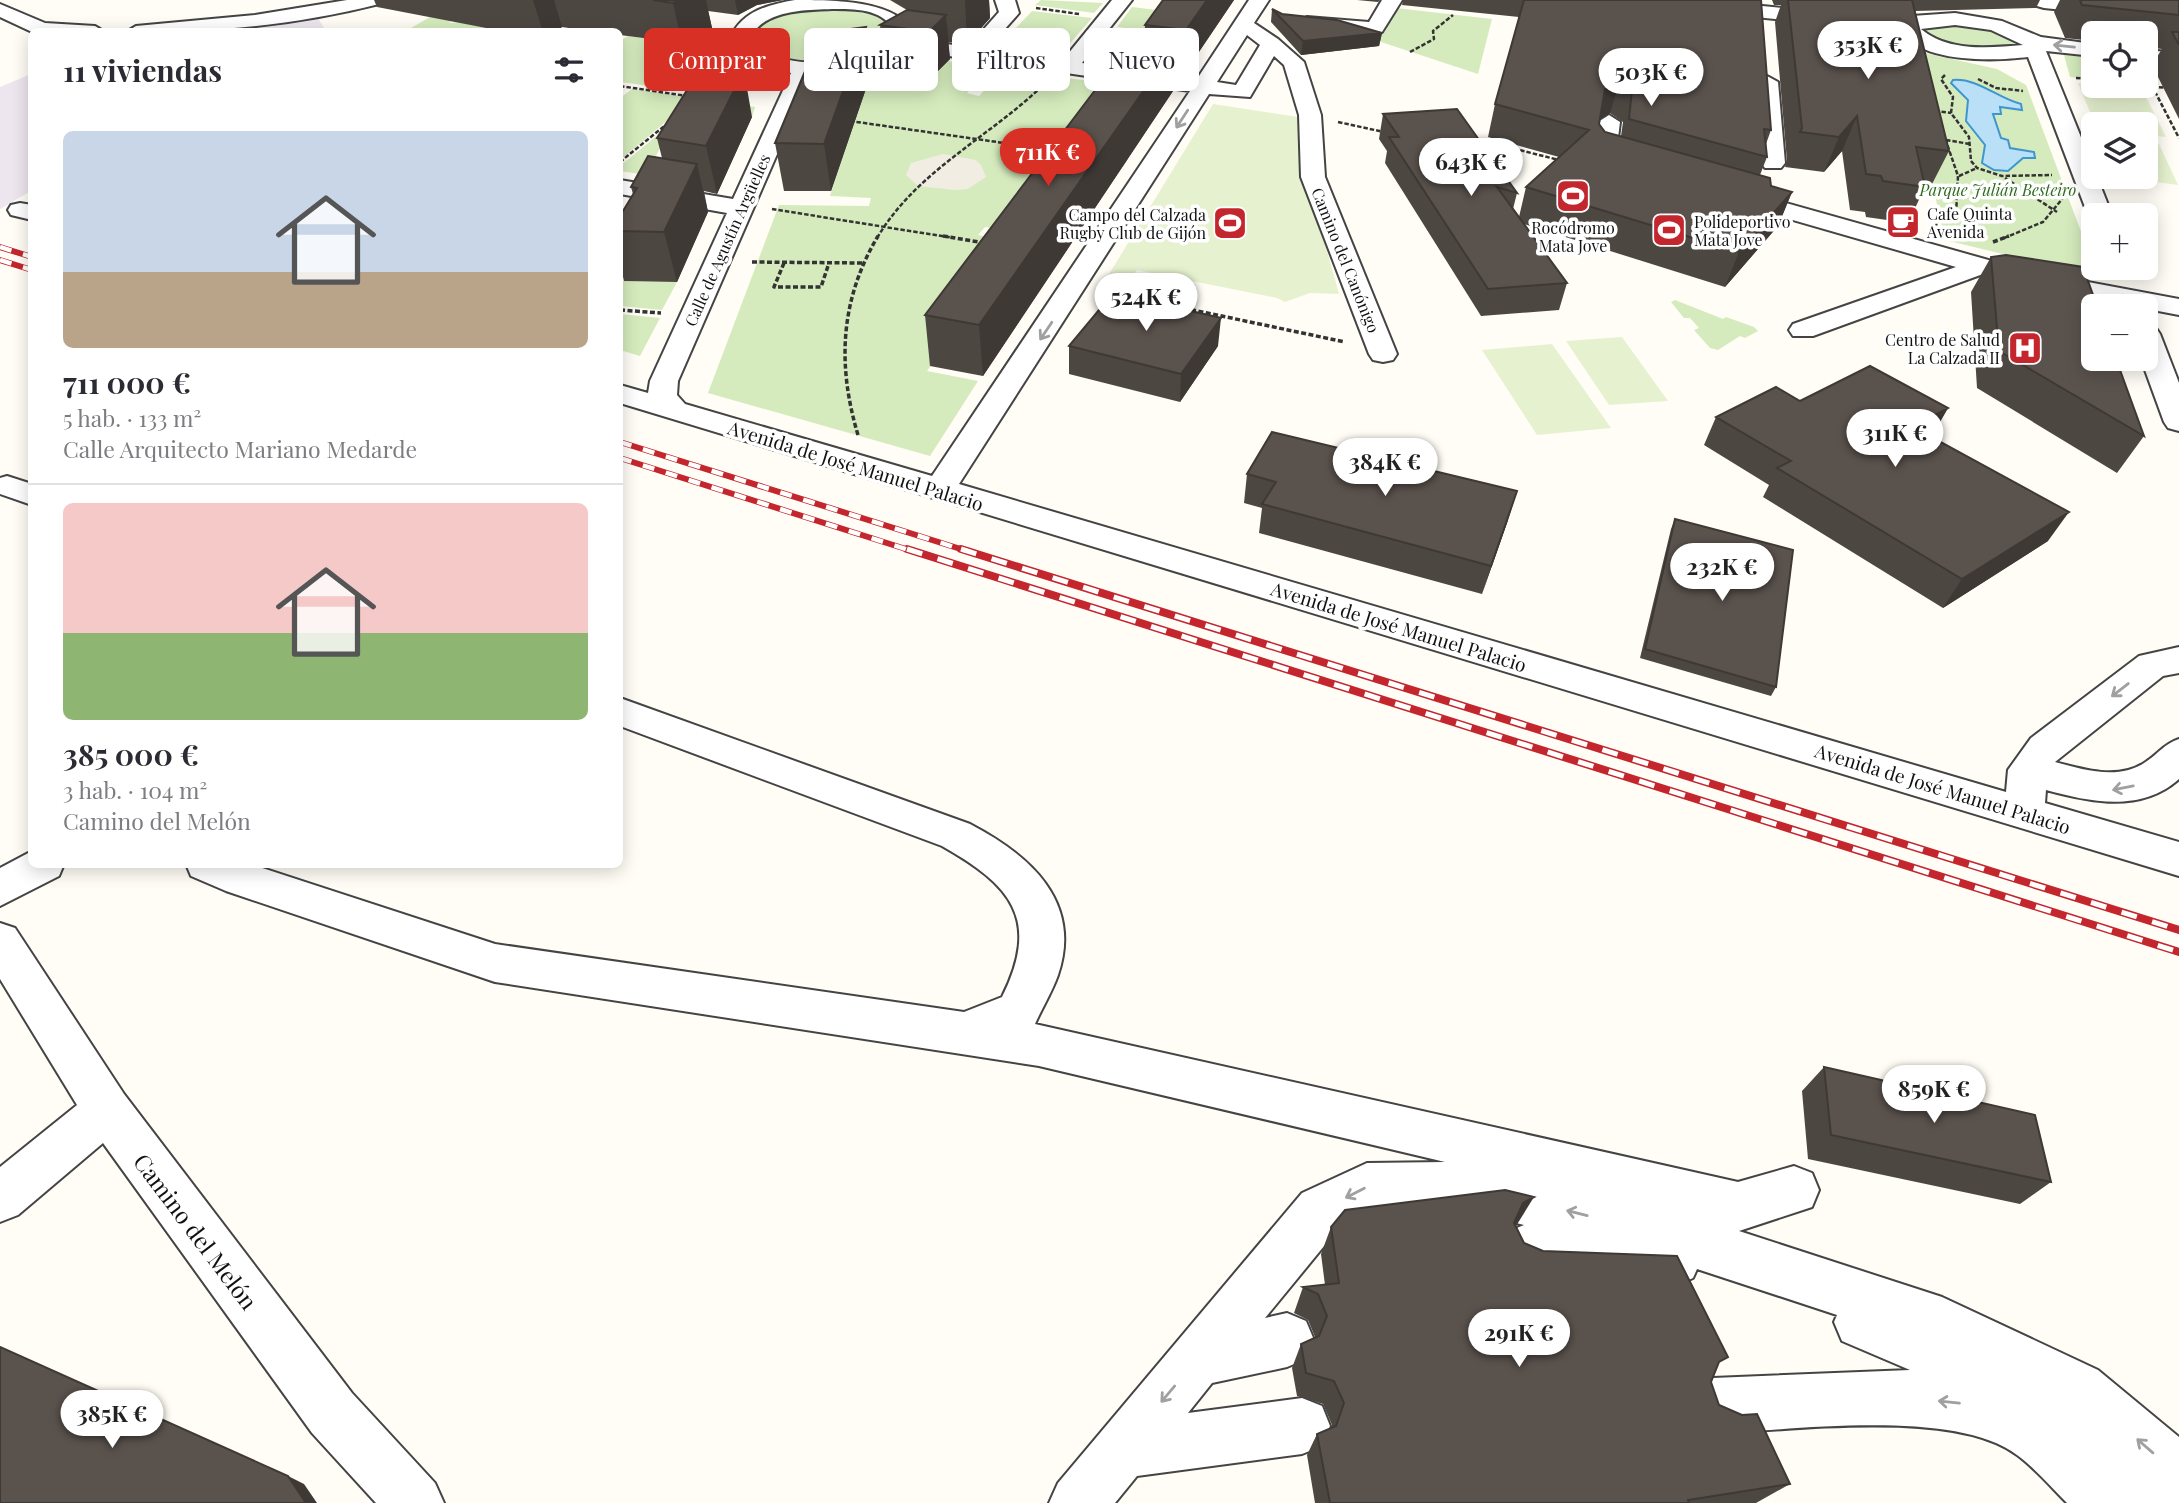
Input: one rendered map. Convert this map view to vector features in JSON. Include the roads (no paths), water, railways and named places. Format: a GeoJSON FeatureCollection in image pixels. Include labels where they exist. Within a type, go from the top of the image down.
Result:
{"type":"FeatureCollection","features":[{"type":"Feature","properties":{"kind":"street"},"geometry":{"type":"LineString","coordinates":[[189,28],[331,10],[372,0]]}},
{"type":"Feature","properties":{"kind":"street"},"geometry":{"type":"LineString","coordinates":[[1072,62],[1122,0]]}},
{"type":"Feature","properties":{"kind":"street"},"geometry":{"type":"LineString","coordinates":[[939,489],[1064,303],[1259,0]]}},
{"type":"Feature","properties":{"kind":"street"},"geometry":{"type":"LineString","coordinates":[[1292,22],[1375,28],[1392,0]]}},
{"type":"Feature","properties":{"kind":"street"},"geometry":{"type":"LineString","coordinates":[[1645,0],[1883,23],[1898,15],[1955,19],[1995,25],[2035,43],[2081,49]]}},
{"type":"Feature","properties":{"kind":"street"},"geometry":{"type":"LineString","coordinates":[[1726,0],[1766,13],[1928,43],[2012,66],[2051,86]]}},
{"type":"Feature","properties":{"kind":"street"},"geometry":{"type":"LineString","coordinates":[[804,68],[779,65],[745,52],[738,43],[739,34],[747,24],[781,9],[829,1],[862,2],[894,16],[903,28]]}},
{"type":"Feature","properties":{"kind":"street"},"geometry":{"type":"LineString","coordinates":[[995,28],[1009,13],[1006,2]]}},
{"type":"Feature","properties":{"kind":"street"},"geometry":{"type":"LineString","coordinates":[[2044,2],[2179,16]]}},
{"type":"Feature","properties":{"kind":"street"},"geometry":{"type":"LineString","coordinates":[[0,10],[39,28]]}},
{"type":"Feature","properties":{"kind":"street"},"geometry":{"type":"LineString","coordinates":[[1955,19],[2021,14],[2035,43],[2095,203]]}},
{"type":"Feature","properties":{"kind":"street"},"geometry":{"type":"LineString","coordinates":[[1898,15],[1912,24],[1911,30],[1928,43]]}},
{"type":"Feature","properties":{"kind":"street"},"geometry":{"type":"LineString","coordinates":[[718,21],[747,24]]}},
{"type":"Feature","properties":{"kind":"street","name":"Camino del Canónigo"},"geometry":{"type":"LineString","coordinates":[[1245,23],[1294,62],[1310,116],[1313,177],[1382,352]]}},
{"type":"Feature","properties":{"kind":"street"},"geometry":{"type":"LineString","coordinates":[[938,49],[1242,92],[1271,43]]}},
{"type":"Feature","properties":{"kind":"street"},"geometry":{"type":"LineString","coordinates":[[1950,49],[1998,53],[2035,43]]}},
{"type":"Feature","properties":{"kind":"street"},"geometry":{"type":"LineString","coordinates":[[2158,56],[2179,59]]}},
{"type":"Feature","properties":{"kind":"street"},"geometry":{"type":"LineString","coordinates":[[1765,61],[1773,163]]}},
{"type":"Feature","properties":{"kind":"street","name":"Calle de Agustín Argüelles"},"geometry":{"type":"LineString","coordinates":[[675,411],[662,396],[664,381],[804,68]]}},
{"type":"Feature","properties":{"kind":"street"},"geometry":{"type":"LineString","coordinates":[[1609,122],[1604,158],[1652,172]]}},
{"type":"Feature","properties":{"kind":"street"},"geometry":{"type":"LineString","coordinates":[[623,188],[741,208]]}},
{"type":"Feature","properties":{"kind":"street"},"geometry":{"type":"LineString","coordinates":[[1714,190],[1982,266],[2097,294]]}},
{"type":"Feature","properties":{"kind":"street"},"geometry":{"type":"LineString","coordinates":[[1803,330],[1982,266]]}},
{"type":"Feature","properties":{"kind":"street"},"geometry":{"type":"LineString","coordinates":[[2158,305],[2179,306]]}},
{"type":"Feature","properties":{"kind":"street"},"geometry":{"type":"LineString","coordinates":[[2158,366],[2179,422]]}},
{"type":"Feature","properties":{"kind":"street","name":"Avenida de José Manuel Palacio"},"geometry":{"type":"LineString","coordinates":[[623,395],[2179,859]]}},
{"type":"Feature","properties":{"kind":"street"},"geometry":{"type":"LineString","coordinates":[[2025,812],[2026,770],[2045,748],[2152,665],[2179,660]]}},
{"type":"Feature","properties":{"kind":"street"},"geometry":{"type":"LineString","coordinates":[[623,713],[956,835],[988,851],[1027,884],[1043,927],[1037,972],[1018,1011],[965,1032]]}},
{"type":"Feature","properties":{"kind":"street"},"geometry":{"type":"LineString","coordinates":[[2026,770],[2112,790],[2148,782],[2179,754]]}},
{"type":"Feature","properties":{"kind":"street"},"geometry":{"type":"LineString","coordinates":[[0,889],[37,868]]}},
{"type":"Feature","properties":{"kind":"street"},"geometry":{"type":"LineString","coordinates":[[215,868],[241,879],[495,963],[965,1032],[1052,1048],[1738,1207],[1794,1190]]}},
{"type":"Feature","properties":{"kind":"street","name":"Camino del Melón"},"geometry":{"type":"LineString","coordinates":[[0,941],[107,1110],[332,1413],[415,1503]]}},
{"type":"Feature","properties":{"kind":"street"},"geometry":{"type":"LineString","coordinates":[[0,1198],[107,1110]]}},
{"type":"Feature","properties":{"kind":"street"},"geometry":{"type":"LineString","coordinates":[[1078,1503],[1320,1211],[1367,1187],[1465,1186],[1688,1240],[1942,1324],[2079,1389],[2162,1460],[2178,1503]]}},
{"type":"Feature","properties":{"kind":"street"},"geometry":{"type":"LineString","coordinates":[[1525,1250],[1648,1253],[1724,1272],[1888,1332],[1968,1368],[2097,1445],[2132,1503]]}},
{"type":"Feature","properties":{"kind":"street"},"geometry":{"type":"LineString","coordinates":[[1198,1359],[1287,1340]]}},
{"type":"Feature","properties":{"kind":"street"},"geometry":{"type":"LineString","coordinates":[[1713,1406],[1910,1398],[1970,1404],[2036,1434],[2100,1495],[2103,1503]]}},
{"type":"Feature","properties":{"kind":"street"},"geometry":{"type":"LineString","coordinates":[[1121,1450],[1302,1426]]}},
{"type":"Feature","properties":{"kind":"water"},"geometry":{"type":"Polygon","coordinates":[[[1953,80],[1971,82],[2021,104],[2022,110],[2000,107],[2001,114],[1993,114],[2001,138],[2008,140],[2010,148],[2034,152],[2035,158],[2023,158],[2008,171],[1994,170],[1982,163],[1985,145],[1966,121],[1968,100],[1951,83],[1953,80]]]}},
{"type":"Feature","properties":{"kind":"railway"},"geometry":{"type":"LineString","coordinates":[[0,247],[28,256]]}},
{"type":"Feature","properties":{"kind":"railway"},"geometry":{"type":"LineString","coordinates":[[0,260],[28,269]]}},
{"type":"Feature","properties":{"kind":"railway"},"geometry":{"type":"LineString","coordinates":[[623,443],[967,551]]}},
{"type":"Feature","properties":{"kind":"railway"},"geometry":{"type":"LineString","coordinates":[[623,459],[912,551]]}},
{"type":"Feature","properties":{"kind":"railway"},"geometry":{"type":"LineString","coordinates":[[907,549],[2179,952]]}},
{"type":"Feature","properties":{"kind":"railway"},"geometry":{"type":"LineString","coordinates":[[961,549],[2179,930]]}},
{"type":"Feature","properties":{"kind":"place","name":"Rocódromo Mata Jove"},"geometry":{"type":"Point","coordinates":[1573,196]}},
{"type":"Feature","properties":{"kind":"place","name":"Cafe Quinta Avenida"},"geometry":{"type":"Point","coordinates":[1903,222]}},
{"type":"Feature","properties":{"kind":"place","name":"Campo del Calzada Rugby Club de Gijón"},"geometry":{"type":"Point","coordinates":[1230,223]}},
{"type":"Feature","properties":{"kind":"place","name":"Polideportivo Mata Jove"},"geometry":{"type":"Point","coordinates":[1669,230]}},
{"type":"Feature","properties":{"kind":"place","name":"Centro de Salud La Calzada II"},"geometry":{"type":"Point","coordinates":[2025,348]}},
{"type":"Feature","properties":{"kind":"park label","name":"Parque Julián Besteiro"},"geometry":{"type":"Point","coordinates":[1998,189]}}]}
